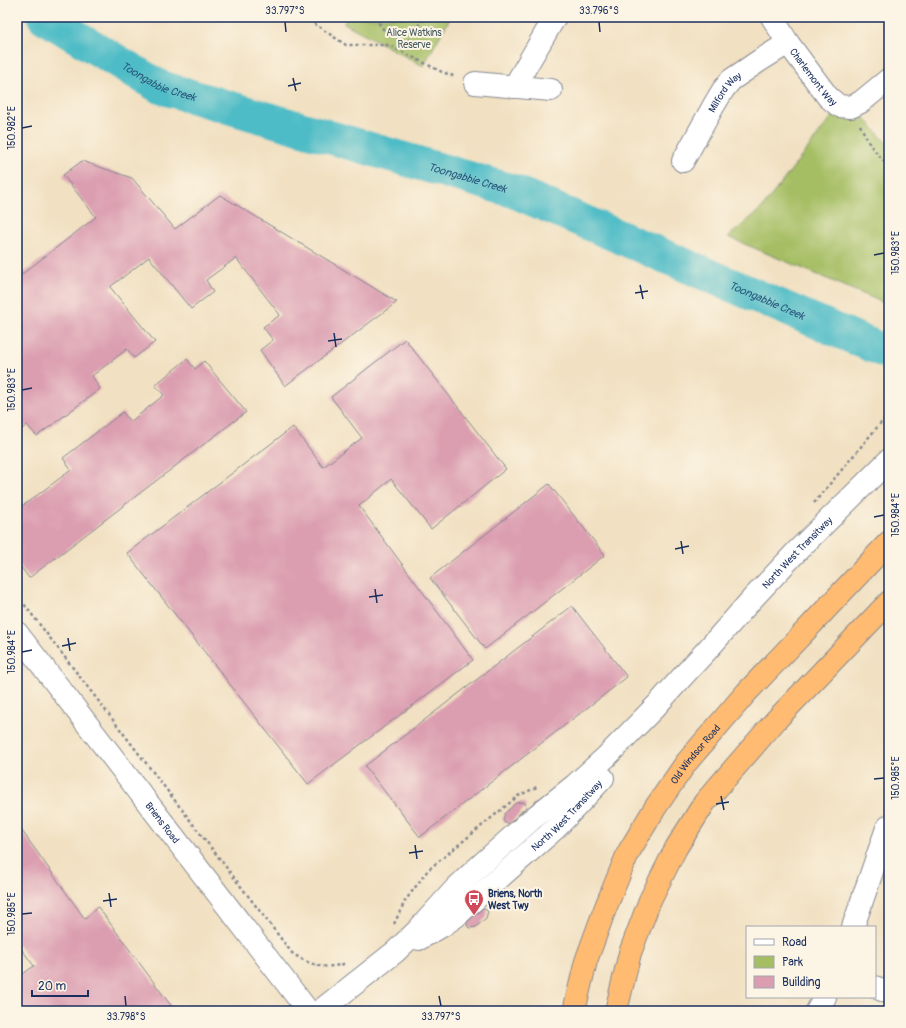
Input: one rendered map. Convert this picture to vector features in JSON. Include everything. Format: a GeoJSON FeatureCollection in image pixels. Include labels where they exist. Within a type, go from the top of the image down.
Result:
{"type":"FeatureCollection","features":[{"type":"Feature","properties":{"kind":"highway","name":"Old Windsor Road"},"geometry":{"type":"LineString","coordinates":[[574,1011],[586,961],[605,909],[628,853],[655,808],[686,763],[746,693],[889,542]]}},
{"type":"Feature","properties":{"kind":"highway"},"geometry":{"type":"LineString","coordinates":[[616,1011],[630,953],[650,900],[676,848],[705,802],[776,720],[889,602]]}},
{"type":"Feature","properties":{"kind":"street"},"geometry":{"type":"LineString","coordinates":[[514,87],[555,17]]}},
{"type":"Feature","properties":{"kind":"street","name":"Charlemont Way"},"geometry":{"type":"LineString","coordinates":[[772,17],[788,43],[828,97],[839,106],[851,107],[861,102],[889,80]]}},
{"type":"Feature","properties":{"kind":"street","name":"Milford Way"},"geometry":{"type":"LineString","coordinates":[[683,161],[714,105],[731,80],[758,61],[788,43]]}},
{"type":"Feature","properties":{"kind":"street"},"geometry":{"type":"LineString","coordinates":[[475,83],[550,90]]}},
{"type":"Feature","properties":{"kind":"street","name":"North West Transitway"},"geometry":{"type":"LineString","coordinates":[[320,1011],[395,952],[474,871],[531,820],[606,758],[656,706],[798,550],[889,460]]}},
{"type":"Feature","properties":{"kind":"street","name":"Briens Road"},"geometry":{"type":"LineString","coordinates":[[17,633],[308,1011]]}},
{"type":"Feature","properties":{"kind":"street"},"geometry":{"type":"LineString","coordinates":[[853,926],[886,828],[889,826]]}},
{"type":"Feature","properties":{"kind":"street"},"geometry":{"type":"LineString","coordinates":[[876,987],[889,993]]}},
{"type":"Feature","properties":{"kind":"street"},"geometry":{"type":"LineString","coordinates":[[817,1011],[824,998]]}},
{"type":"Feature","properties":{"kind":"path"},"geometry":{"type":"LineString","coordinates":[[304,17],[346,45],[390,45],[442,72],[475,83]]}},
{"type":"Feature","properties":{"kind":"path"},"geometry":{"type":"LineString","coordinates":[[377,17],[378,23],[394,38],[402,42],[406,42],[424,17]]}},
{"type":"Feature","properties":{"kind":"path"},"geometry":{"type":"LineString","coordinates":[[851,107],[870,145],[889,167]]}},
{"type":"Feature","properties":{"kind":"path"},"geometry":{"type":"LineString","coordinates":[[809,509],[889,413]]}},
{"type":"Feature","properties":{"kind":"path"},"geometry":{"type":"LineString","coordinates":[[17,595],[292,953],[304,962],[324,967],[340,965],[351,961]]}},
{"type":"Feature","properties":{"kind":"path"},"geometry":{"type":"LineString","coordinates":[[393,927],[405,901],[428,870],[518,796],[540,786]]}},
{"type":"Feature","properties":{"kind":"green space","name":"Alice Watkins Reserve"},"geometry":{"type":"Polygon","coordinates":[[[347,17],[451,17],[423,66],[344,23],[347,17]]]}},
{"type":"Feature","properties":{"kind":"green space"},"geometry":{"type":"Polygon","coordinates":[[[834,114],[863,116],[889,146],[889,305],[728,237],[762,208],[834,114]]]}},
{"type":"Feature","properties":{"kind":"building"},"geometry":{"type":"Polygon","coordinates":[[[82,161],[132,178],[175,229],[220,195],[397,302],[285,386],[260,350],[273,340],[263,327],[280,315],[236,258],[206,280],[213,292],[191,309],[149,257],[110,287],[155,342],[134,358],[127,349],[92,376],[100,389],[37,436],[27,425],[17,433],[17,278],[96,217],[63,175],[82,161]]]}},
{"type":"Feature","properties":{"kind":"building"},"geometry":{"type":"Polygon","coordinates":[[[405,339],[506,469],[431,529],[391,479],[359,506],[473,660],[308,784],[127,553],[293,427],[323,467],[362,438],[331,397],[405,339]]]}},
{"type":"Feature","properties":{"kind":"building"},"geometry":{"type":"Polygon","coordinates":[[[187,359],[195,369],[204,361],[246,412],[29,578],[17,562],[17,510],[71,470],[63,458],[123,412],[130,422],[164,395],[155,385],[187,359]]]}},
{"type":"Feature","properties":{"kind":"building"},"geometry":{"type":"Polygon","coordinates":[[[549,484],[605,555],[485,649],[430,578],[549,484]]]}},
{"type":"Feature","properties":{"kind":"building"},"geometry":{"type":"Polygon","coordinates":[[[572,606],[627,677],[420,837],[365,766],[572,606]]]}},
{"type":"Feature","properties":{"kind":"building"},"geometry":{"type":"Polygon","coordinates":[[[516,803],[525,803],[526,807],[510,823],[505,823],[503,820],[505,813],[516,803]]]}},
{"type":"Feature","properties":{"kind":"building"},"geometry":{"type":"Polygon","coordinates":[[[17,824],[85,919],[98,907],[175,1011],[17,1011],[17,978],[34,966],[17,943],[17,824]]]}},
{"type":"Feature","properties":{"kind":"building"},"geometry":{"type":"Polygon","coordinates":[[[483,908],[488,911],[486,918],[476,927],[469,928],[467,922],[483,908]]]}},
{"type":"Feature","properties":{"kind":"waterway","name":"Toongabbie Creek"},"geometry":{"type":"LineString","coordinates":[[44,17],[160,87],[513,191],[889,353]]}},
{"type":"Feature","properties":{"kind":"place","name":"Briens, North West Twy"},"geometry":{"type":"Point","coordinates":[474,916]}}]}
